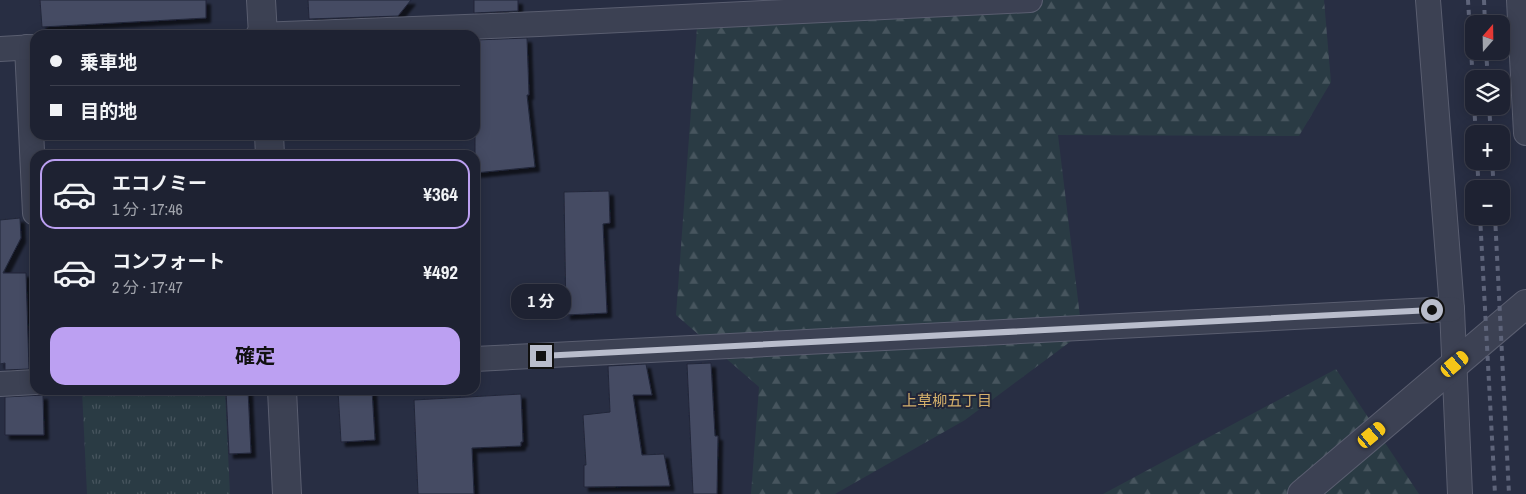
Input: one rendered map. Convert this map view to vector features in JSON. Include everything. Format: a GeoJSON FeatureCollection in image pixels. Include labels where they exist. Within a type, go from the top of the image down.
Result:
{"type":"FeatureCollection","features":[{"type":"Feature","properties":{"kind":"street"},"geometry":{"type":"LineString","coordinates":[[261,0],[264,30]]}},
{"type":"Feature","properties":{"kind":"street"},"geometry":{"type":"LineString","coordinates":[[389,30],[1030,0]]}},
{"type":"Feature","properties":{"kind":"street"},"geometry":{"type":"LineString","coordinates":[[1428,0],[1452,309],[1460,494]]}},
{"type":"Feature","properties":{"kind":"street"},"geometry":{"type":"LineString","coordinates":[[1519,0],[1526,134]]}},
{"type":"Feature","properties":{"kind":"street"},"geometry":{"type":"LineString","coordinates":[[0,48],[30,47]]}},
{"type":"Feature","properties":{"kind":"street"},"geometry":{"type":"LineString","coordinates":[[1302,494],[1526,304]]}},
{"type":"Feature","properties":{"kind":"street"},"geometry":{"type":"LineString","coordinates":[[480,359],[1452,309]]}},
{"type":"Feature","properties":{"kind":"street"},"geometry":{"type":"LineString","coordinates":[[0,384],[30,382]]}},
{"type":"Feature","properties":{"kind":"street"},"geometry":{"type":"LineString","coordinates":[[282,395],[287,494]]}},
{"type":"Feature","properties":{"kind":"green space"},"geometry":{"type":"Polygon","coordinates":[[[817,0],[1324,0],[1331,82],[1299,136],[1058,135],[1082,333],[965,420],[835,494],[751,494],[759,387],[676,315],[698,14],[817,0]]]}},
{"type":"Feature","properties":{"kind":"green space"},"geometry":{"type":"Polygon","coordinates":[[[1336,369],[1419,494],[1103,494],[1336,369]]]}},
{"type":"Feature","properties":{"kind":"green space"},"geometry":{"type":"Polygon","coordinates":[[[82,395],[225,395],[230,494],[87,494],[82,395]]]}},
{"type":"Feature","properties":{"kind":"building"},"geometry":{"type":"Polygon","coordinates":[[[40,0],[206,0],[206,18],[42,27],[40,0]]]}},
{"type":"Feature","properties":{"kind":"building"},"geometry":{"type":"Polygon","coordinates":[[[308,0],[411,0],[398,16],[309,19],[308,0]]]}},
{"type":"Feature","properties":{"kind":"building"},"geometry":{"type":"Polygon","coordinates":[[[474,0],[518,0],[518,11],[474,13],[474,0]]]}},
{"type":"Feature","properties":{"kind":"building"},"geometry":{"type":"Polygon","coordinates":[[[527,38],[529,95],[527,95],[535,167],[480,172],[480,150],[475,150],[475,140],[480,140],[480,40],[527,38]]]}},
{"type":"Feature","properties":{"kind":"building"},"geometry":{"type":"Polygon","coordinates":[[[609,191],[610,223],[603,224],[607,313],[566,315],[564,192],[609,191]]]}},
{"type":"Feature","properties":{"kind":"building"},"geometry":{"type":"Polygon","coordinates":[[[20,218],[21,238],[3,273],[26,273],[29,369],[5,370],[5,363],[0,364],[0,220],[20,218]]]}},
{"type":"Feature","properties":{"kind":"building"},"geometry":{"type":"Polygon","coordinates":[[[711,363],[715,436],[718,436],[717,494],[693,494],[687,364],[711,363]]]}},
{"type":"Feature","properties":{"kind":"building"},"geometry":{"type":"Polygon","coordinates":[[[646,364],[652,395],[633,395],[642,455],[664,454],[670,486],[584,487],[584,465],[586,465],[583,415],[610,412],[608,366],[646,364]]]}},
{"type":"Feature","properties":{"kind":"building"},"geometry":{"type":"Polygon","coordinates":[[[521,394],[523,442],[521,442],[521,446],[472,448],[474,494],[418,494],[414,400],[521,394]]]}},
{"type":"Feature","properties":{"kind":"building"},"geometry":{"type":"Polygon","coordinates":[[[43,395],[44,435],[5,435],[5,397],[43,395]]]}},
{"type":"Feature","properties":{"kind":"building"},"geometry":{"type":"Polygon","coordinates":[[[226,395],[248,395],[251,453],[229,454],[226,395]]]}},
{"type":"Feature","properties":{"kind":"building"},"geometry":{"type":"Polygon","coordinates":[[[338,395],[372,395],[375,440],[341,442],[338,395]]]}},
{"type":"Feature","properties":{"kind":"railway"},"geometry":{"type":"LineString","coordinates":[[1468,0],[1472,70]]}},
{"type":"Feature","properties":{"kind":"railway"},"geometry":{"type":"LineString","coordinates":[[1484,0],[1485,15]]}},
{"type":"Feature","properties":{"kind":"railway"},"geometry":{"type":"LineString","coordinates":[[1487,60],[1487,70]]}},
{"type":"Feature","properties":{"kind":"railway"},"geometry":{"type":"LineString","coordinates":[[1475,115],[1475,125]]}},
{"type":"Feature","properties":{"kind":"railway"},"geometry":{"type":"LineString","coordinates":[[1490,115],[1490,125]]}},
{"type":"Feature","properties":{"kind":"railway"},"geometry":{"type":"LineString","coordinates":[[1478,170],[1478,180]]}},
{"type":"Feature","properties":{"kind":"railway"},"geometry":{"type":"LineString","coordinates":[[1493,170],[1493,180]]}},
{"type":"Feature","properties":{"kind":"railway"},"geometry":{"type":"LineString","coordinates":[[1480,225],[1495,494]]}},
{"type":"Feature","properties":{"kind":"railway"},"geometry":{"type":"LineString","coordinates":[[1495,225],[1509,494]]}},
{"type":"Feature","properties":{"kind":"district","name":"上草柳五丁目"},"geometry":{"type":"Point","coordinates":[947,401]}},
{"type":"Feature","properties":{"kind":"route"},"geometry":{"type":"LineString","coordinates":[[541,356],[1432,310]]}}]}
